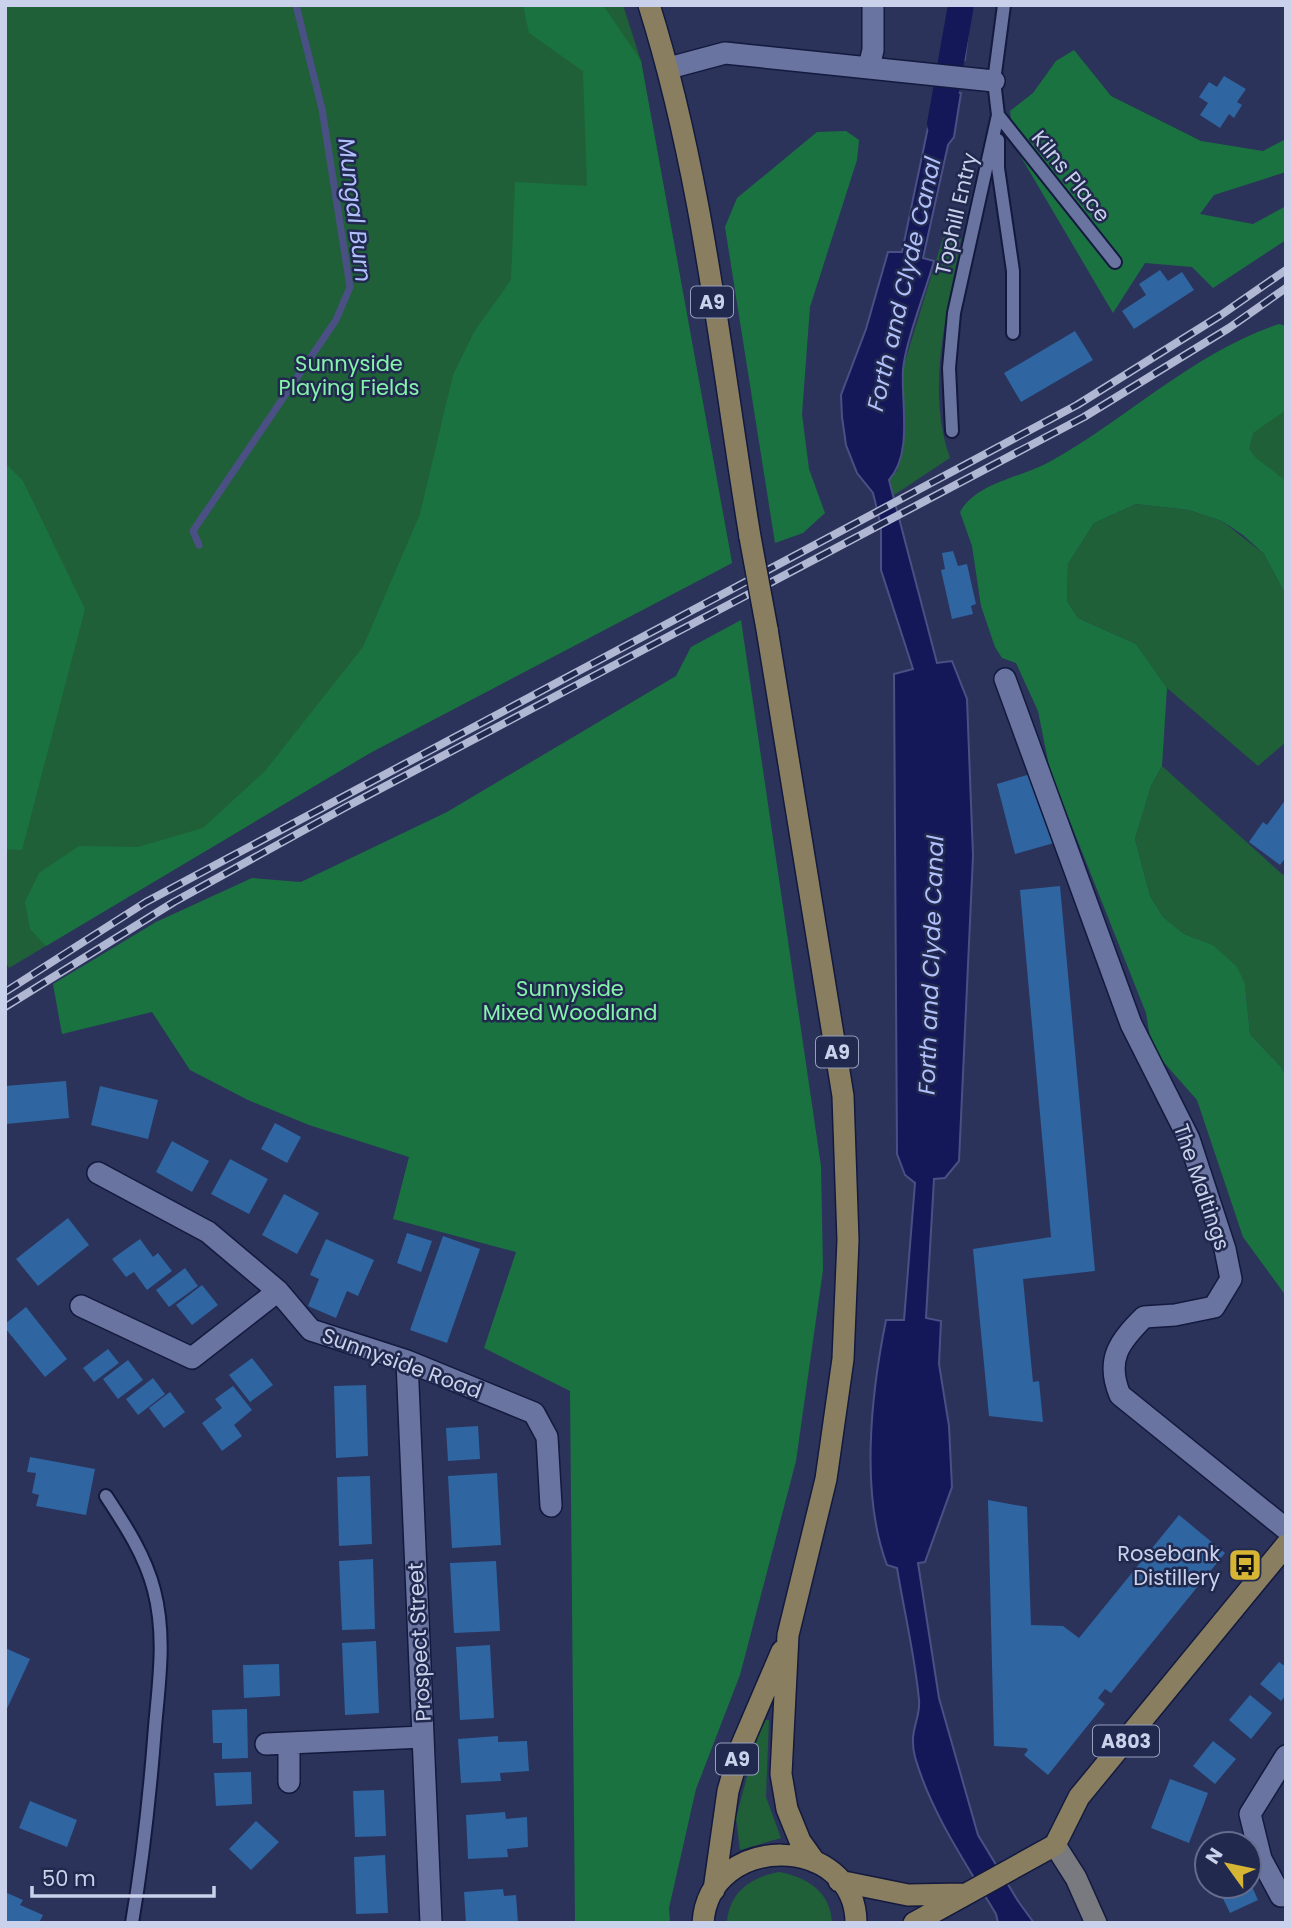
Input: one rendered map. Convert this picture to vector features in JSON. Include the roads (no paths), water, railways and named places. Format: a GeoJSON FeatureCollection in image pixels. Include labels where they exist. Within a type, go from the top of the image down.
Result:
{"type":"FeatureCollection","features":[{"type":"Feature","properties":{"kind":"main road","name":"A9"},"geometry":{"type":"LineString","coordinates":[[649,5],[669,68],[694,190],[843,1096],[848,1241],[842,1359],[826,1479],[788,1635],[740,1749],[731,1780],[714,1890]]}},
{"type":"Feature","properties":{"kind":"main road","name":"A803"},"geometry":{"type":"LineString","coordinates":[[1055,1845],[1079,1797],[1286,1545]]}},
{"type":"Feature","properties":{"kind":"main road","name":"A9"},"geometry":{"type":"LineString","coordinates":[[788,1635],[780,1774],[787,1809],[815,1862]]}},
{"type":"Feature","properties":{"kind":"main road"},"geometry":{"type":"LineString","coordinates":[[914,1923],[1055,1845],[1076,1878],[1096,1923]]}},
{"type":"Feature","properties":{"kind":"main road"},"geometry":{"type":"LineString","coordinates":[[703,1923],[714,1890],[731,1870],[751,1859],[779,1853],[804,1857],[815,1862],[839,1881],[848,1893],[856,1923]]}},
{"type":"Feature","properties":{"kind":"main road"},"geometry":{"type":"LineString","coordinates":[[839,1881],[908,1895],[969,1894]]}},
{"type":"Feature","properties":{"kind":"street"},"geometry":{"type":"LineString","coordinates":[[869,67],[873,50],[873,5]]}},
{"type":"Feature","properties":{"kind":"street"},"geometry":{"type":"LineString","coordinates":[[669,68],[725,53],[930,72],[994,81]]}},
{"type":"Feature","properties":{"kind":"street","name":"The Maltings"},"geometry":{"type":"LineString","coordinates":[[1005,679],[1131,1024],[1192,1148],[1225,1249],[1231,1279],[1214,1307],[1175,1315],[1144,1317],[1119,1342],[1114,1380],[1120,1395],[1286,1529]]}},
{"type":"Feature","properties":{"kind":"street","name":"Sunnyside Road"},"geometry":{"type":"LineString","coordinates":[[98,1174],[208,1232],[278,1291],[311,1329],[407,1361],[534,1413],[547,1437],[551,1506]]}},
{"type":"Feature","properties":{"kind":"street"},"geometry":{"type":"LineString","coordinates":[[81,1306],[192,1357],[278,1291]]}},
{"type":"Feature","properties":{"kind":"street","name":"Prospect Street"},"geometry":{"type":"LineString","coordinates":[[407,1361],[431,1923]]}},
{"type":"Feature","properties":{"kind":"street"},"geometry":{"type":"LineString","coordinates":[[266,1744],[423,1737]]}},
{"type":"Feature","properties":{"kind":"street"},"geometry":{"type":"LineString","coordinates":[[289,1743],[289,1782]]}},
{"type":"Feature","properties":{"kind":"street"},"geometry":{"type":"LineString","coordinates":[[1281,1896],[1261,1859],[1250,1814],[1286,1756]]}},
{"type":"Feature","properties":{"kind":"lane","name":"Tophill Entry"},"geometry":{"type":"LineString","coordinates":[[952,432],[949,368],[954,313],[998,115],[994,81],[1004,5]]}},
{"type":"Feature","properties":{"kind":"lane","name":"Kilns Place"},"geometry":{"type":"LineString","coordinates":[[998,115],[1115,262]]}},
{"type":"Feature","properties":{"kind":"lane"},"geometry":{"type":"LineString","coordinates":[[998,115],[998,168],[1013,271],[1013,333]]}},
{"type":"Feature","properties":{"kind":"lane"},"geometry":{"type":"LineString","coordinates":[[106,1496],[142,1558],[154,1588],[163,1638],[147,1831],[132,1923]]}},
{"type":"Feature","properties":{"kind":"water"},"geometry":{"type":"Polygon","coordinates":[[[949,5],[971,5],[965,60],[941,55],[949,5]]]}},
{"type":"Feature","properties":{"kind":"water"},"geometry":{"type":"Polygon","coordinates":[[[936,89],[961,93],[954,137],[948,145],[923,258],[934,261],[903,370],[904,428],[901,456],[889,480],[937,663],[952,661],[967,699],[973,856],[959,1161],[945,1178],[934,1179],[926,1318],[941,1321],[939,1364],[949,1426],[952,1487],[925,1562],[918,1563],[939,1698],[978,1835],[1034,1923],[998,1923],[996,1914],[940,1818],[922,1778],[913,1748],[919,1707],[912,1650],[897,1568],[887,1565],[879,1537],[871,1476],[873,1411],[886,1320],[904,1320],[915,1183],[905,1175],[897,1154],[894,674],[913,669],[881,570],[881,526],[873,493],[857,473],[846,445],[841,395],[866,329],[888,252],[902,252],[936,89]]]}},
{"type":"Feature","properties":{"kind":"waterway","name":"Mungal Burn"},"geometry":{"type":"LineString","coordinates":[[199,545],[193,531],[336,320],[350,287],[322,109],[296,5]]}},
{"type":"Feature","properties":{"kind":"waterway","name":"Forth and Clyde Canal"},"geometry":{"type":"LineString","coordinates":[[940,124],[961,5]]}},
{"type":"Feature","properties":{"kind":"railway"},"geometry":{"type":"LineString","coordinates":[[5,992],[146,902],[1077,405],[1221,315],[1286,270]]}},
{"type":"Feature","properties":{"kind":"railway"},"geometry":{"type":"LineString","coordinates":[[5,1007],[174,902],[344,808],[1084,417],[1229,328],[1286,288]]}},
{"type":"Feature","properties":{"kind":"place","name":"Rosebank Distillery"},"geometry":{"type":"Point","coordinates":[1245,1565]}},
{"type":"Feature","properties":{"kind":"park label","name":"Sunnyside Playing Fields"},"geometry":{"type":"Point","coordinates":[349,375]}},
{"type":"Feature","properties":{"kind":"park label","name":"Sunnyside Mixed Woodland"},"geometry":{"type":"Point","coordinates":[570,1000]}}]}
